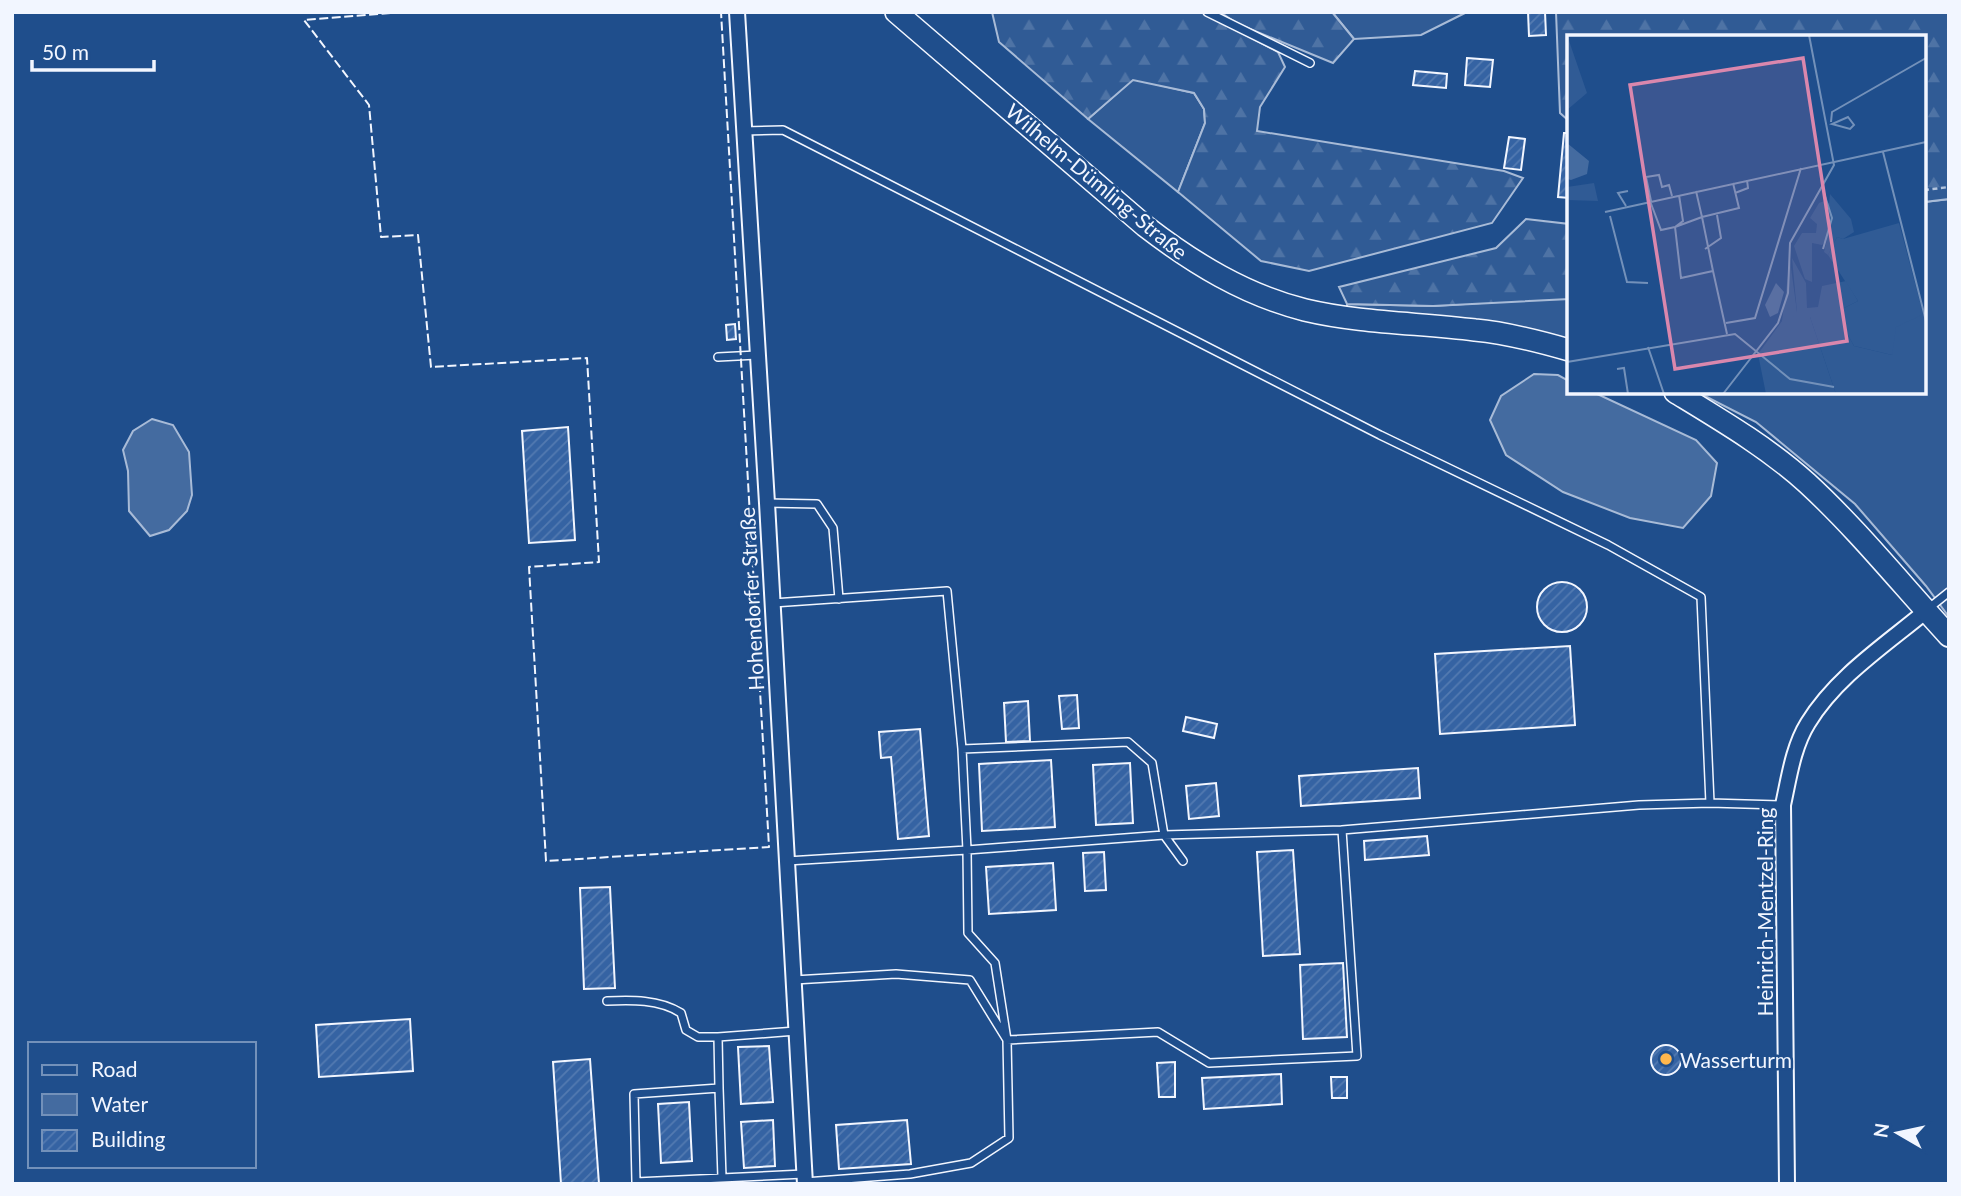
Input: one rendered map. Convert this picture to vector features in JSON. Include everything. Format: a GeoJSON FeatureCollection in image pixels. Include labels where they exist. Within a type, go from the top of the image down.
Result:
{"type":"FeatureCollection","features":[{"type":"Feature","properties":{"kind":"street","name":"Hohendorfer Straße"},"geometry":{"type":"LineString","coordinates":[[737,12],[804,1180]]}},
{"type":"Feature","properties":{"kind":"street","name":"Wilhelm-Dümling-Straße"},"geometry":{"type":"LineString","coordinates":[[896,12],[1145,226],[1174,249],[1232,283],[1261,296],[1305,310],[1350,318],[1477,330],[1522,337],[1567,349]]}},
{"type":"Feature","properties":{"kind":"street"},"geometry":{"type":"LineString","coordinates":[[1678,394],[1763,448],[1806,482],[1949,636]]}},
{"type":"Feature","properties":{"kind":"street","name":"Heinrich-Mentzel-Ring"},"geometry":{"type":"LineString","coordinates":[[1787,1184],[1783,805],[1794,754],[1808,723],[1837,686],[1926,611]]}},
{"type":"Feature","properties":{"kind":"lane"},"geometry":{"type":"LineString","coordinates":[[1207,12],[1310,63]]}},
{"type":"Feature","properties":{"kind":"lane"},"geometry":{"type":"LineString","coordinates":[[743,131],[783,130],[1380,435],[1608,545],[1702,597],[1710,803]]}},
{"type":"Feature","properties":{"kind":"lane"},"geometry":{"type":"LineString","coordinates":[[719,357],[757,355]]}},
{"type":"Feature","properties":{"kind":"lane"},"geometry":{"type":"LineString","coordinates":[[767,503],[817,504],[833,528],[839,598]]}},
{"type":"Feature","properties":{"kind":"lane"},"geometry":{"type":"LineString","coordinates":[[719,1088],[634,1094],[636,1182],[722,1178],[804,1180],[909,1174],[971,1163],[1009,1138],[1007,1040],[995,963],[968,933],[962,749],[947,591],[773,603]]}},
{"type":"Feature","properties":{"kind":"lane"},"geometry":{"type":"LineString","coordinates":[[1926,611],[1949,592]]}},
{"type":"Feature","properties":{"kind":"lane"},"geometry":{"type":"LineString","coordinates":[[962,749],[1128,742],[1152,763],[1164,835],[1183,860]]}},
{"type":"Feature","properties":{"kind":"lane"},"geometry":{"type":"LineString","coordinates":[[787,861],[1164,835],[1342,830],[1639,805],[1783,805]]}},
{"type":"Feature","properties":{"kind":"lane"},"geometry":{"type":"LineString","coordinates":[[1007,1040],[1158,1032],[1209,1063],[1357,1056],[1342,830]]}},
{"type":"Feature","properties":{"kind":"lane"},"geometry":{"type":"LineString","coordinates":[[793,980],[897,974],[970,979],[1007,1040]]}},
{"type":"Feature","properties":{"kind":"lane"},"geometry":{"type":"LineString","coordinates":[[607,1000],[641,1000],[673,1007],[681,1013],[686,1030],[698,1037],[796,1031]]}},
{"type":"Feature","properties":{"kind":"lane"},"geometry":{"type":"LineString","coordinates":[[718,1037],[722,1178]]}},
{"type":"Feature","properties":{"kind":"path"},"geometry":{"type":"LineString","coordinates":[[1926,190],[1949,187]]}},
{"type":"Feature","properties":{"kind":"shaded area"},"geometry":{"type":"Polygon","coordinates":[[[1332,12],[1467,12],[1421,35],[1354,39],[1332,12]]]}},
{"type":"Feature","properties":{"kind":"shaded area"},"geometry":{"type":"Polygon","coordinates":[[[1133,79],[1194,93],[1204,109],[1205,123],[1178,192],[1088,119],[1133,79]]]}},
{"type":"Feature","properties":{"kind":"shaded area"},"geometry":{"type":"Polygon","coordinates":[[[1949,199],[1949,617],[1926,586],[1855,504],[1756,422],[1701,394],[1926,394],[1926,202],[1949,199]]]}},
{"type":"Feature","properties":{"kind":"shaded area"},"geometry":{"type":"Polygon","coordinates":[[[1567,299],[1567,346],[1347,316],[1347,304],[1433,306],[1567,299]]]}},
{"type":"Feature","properties":{"kind":"green space"},"geometry":{"type":"Polygon","coordinates":[[[992,12],[1204,12],[1278,52],[1285,67],[1260,107],[1257,131],[1504,171],[1523,178],[1492,223],[1309,271],[1261,261],[1178,192],[1205,123],[1204,109],[1194,93],[1133,80],[1088,119],[999,42],[992,12]]]}},
{"type":"Feature","properties":{"kind":"green space"},"geometry":{"type":"Polygon","coordinates":[[[1220,12],[1332,12],[1354,39],[1333,63],[1238,24],[1220,12]]]}},
{"type":"Feature","properties":{"kind":"green space"},"geometry":{"type":"Polygon","coordinates":[[[1556,12],[1949,12],[1949,199],[1926,202],[1926,35],[1567,35],[1567,119],[1560,113],[1556,12]]]}},
{"type":"Feature","properties":{"kind":"green space"},"geometry":{"type":"Polygon","coordinates":[[[1526,219],[1567,224],[1567,299],[1433,306],[1347,304],[1339,287],[1496,248],[1526,219]]]}},
{"type":"Feature","properties":{"kind":"water"},"geometry":{"type":"Polygon","coordinates":[[[1534,374],[1558,375],[1567,380],[1567,394],[1597,394],[1696,440],[1717,463],[1711,496],[1683,528],[1630,518],[1563,492],[1506,455],[1490,420],[1501,396],[1534,374]]]}},
{"type":"Feature","properties":{"kind":"water"},"geometry":{"type":"Polygon","coordinates":[[[152,419],[173,425],[189,452],[192,495],[187,511],[169,530],[150,536],[129,511],[128,471],[123,450],[133,431],[152,419]]]}},
{"type":"Feature","properties":{"kind":"building"},"geometry":{"type":"Polygon","coordinates":[[[1528,12],[1545,12],[1546,35],[1529,36],[1528,12]]]}},
{"type":"Feature","properties":{"kind":"building"},"geometry":{"type":"Polygon","coordinates":[[[1467,58],[1493,60],[1490,87],[1465,85],[1467,58]]]}},
{"type":"Feature","properties":{"kind":"building"},"geometry":{"type":"Polygon","coordinates":[[[1415,71],[1447,74],[1446,88],[1413,85],[1415,71]]]}},
{"type":"Feature","properties":{"kind":"building"},"geometry":{"type":"Polygon","coordinates":[[[1564,133],[1567,133],[1567,198],[1558,197],[1564,133]]]}},
{"type":"Feature","properties":{"kind":"building"},"geometry":{"type":"Polygon","coordinates":[[[1509,137],[1525,139],[1521,170],[1504,168],[1509,137]]]}},
{"type":"Feature","properties":{"kind":"building"},"geometry":{"type":"Polygon","coordinates":[[[735,324],[736,339],[727,340],[726,325],[735,324]]]}},
{"type":"Feature","properties":{"kind":"building"},"geometry":{"type":"Polygon","coordinates":[[[568,427],[575,540],[529,543],[522,431],[568,427]]]}},
{"type":"Feature","properties":{"kind":"building"},"geometry":{"type":"Polygon","coordinates":[[[1562,582],[1580,589],[1587,607],[1580,625],[1562,632],[1544,625],[1537,607],[1544,589],[1562,582]]]}},
{"type":"Feature","properties":{"kind":"building"},"geometry":{"type":"Polygon","coordinates":[[[1570,646],[1575,725],[1440,734],[1435,654],[1570,646]]]}},
{"type":"Feature","properties":{"kind":"building"},"geometry":{"type":"Polygon","coordinates":[[[1077,695],[1079,728],[1062,729],[1059,696],[1077,695]]]}},
{"type":"Feature","properties":{"kind":"building"},"geometry":{"type":"Polygon","coordinates":[[[1028,701],[1030,741],[1006,742],[1004,703],[1028,701]]]}},
{"type":"Feature","properties":{"kind":"building"},"geometry":{"type":"Polygon","coordinates":[[[1186,717],[1217,724],[1214,738],[1183,731],[1186,717]]]}},
{"type":"Feature","properties":{"kind":"building"},"geometry":{"type":"Polygon","coordinates":[[[920,729],[929,836],[898,839],[891,757],[881,758],[879,732],[920,729]]]}},
{"type":"Feature","properties":{"kind":"building"},"geometry":{"type":"Polygon","coordinates":[[[1051,760],[1055,827],[982,831],[979,764],[1051,760]]]}},
{"type":"Feature","properties":{"kind":"building"},"geometry":{"type":"Polygon","coordinates":[[[1130,763],[1133,823],[1096,825],[1093,765],[1130,763]]]}},
{"type":"Feature","properties":{"kind":"building"},"geometry":{"type":"Polygon","coordinates":[[[1418,768],[1420,798],[1301,806],[1299,776],[1418,768]]]}},
{"type":"Feature","properties":{"kind":"building"},"geometry":{"type":"Polygon","coordinates":[[[1216,783],[1219,816],[1189,819],[1186,786],[1216,783]]]}},
{"type":"Feature","properties":{"kind":"building"},"geometry":{"type":"Polygon","coordinates":[[[1427,836],[1429,855],[1365,860],[1364,841],[1427,836]]]}},
{"type":"Feature","properties":{"kind":"building"},"geometry":{"type":"Polygon","coordinates":[[[1293,850],[1300,954],[1263,956],[1257,852],[1293,850]]]}},
{"type":"Feature","properties":{"kind":"building"},"geometry":{"type":"Polygon","coordinates":[[[1104,852],[1106,890],[1085,891],[1083,853],[1104,852]]]}},
{"type":"Feature","properties":{"kind":"building"},"geometry":{"type":"Polygon","coordinates":[[[1053,863],[1056,910],[989,914],[986,867],[1053,863]]]}},
{"type":"Feature","properties":{"kind":"building"},"geometry":{"type":"Polygon","coordinates":[[[610,887],[615,988],[584,989],[580,888],[610,887]]]}},
{"type":"Feature","properties":{"kind":"building"},"geometry":{"type":"Polygon","coordinates":[[[1343,963],[1347,1037],[1303,1039],[1300,965],[1343,963]]]}},
{"type":"Feature","properties":{"kind":"building"},"geometry":{"type":"Polygon","coordinates":[[[410,1019],[413,1071],[319,1077],[316,1025],[410,1019]]]}},
{"type":"Feature","properties":{"kind":"building","name":"Wasserturm"},"geometry":{"type":"Polygon","coordinates":[[[1666,1045],[1677,1049],[1681,1060],[1677,1071],[1666,1075],[1655,1071],[1651,1060],[1655,1049],[1666,1045]]]}},
{"type":"Feature","properties":{"kind":"building"},"geometry":{"type":"Polygon","coordinates":[[[769,1046],[773,1102],[741,1104],[738,1047],[769,1046]]]}},
{"type":"Feature","properties":{"kind":"building"},"geometry":{"type":"Polygon","coordinates":[[[590,1059],[599,1184],[561,1184],[553,1062],[590,1059]]]}},
{"type":"Feature","properties":{"kind":"building"},"geometry":{"type":"Polygon","coordinates":[[[1175,1062],[1175,1097],[1159,1097],[1157,1063],[1175,1062]]]}},
{"type":"Feature","properties":{"kind":"building"},"geometry":{"type":"Polygon","coordinates":[[[1281,1074],[1282,1104],[1204,1109],[1202,1078],[1281,1074]]]}},
{"type":"Feature","properties":{"kind":"building"},"geometry":{"type":"Polygon","coordinates":[[[1331,1077],[1347,1077],[1347,1098],[1332,1098],[1331,1077]]]}},
{"type":"Feature","properties":{"kind":"building"},"geometry":{"type":"Polygon","coordinates":[[[689,1102],[692,1161],[661,1163],[658,1104],[689,1102]]]}},
{"type":"Feature","properties":{"kind":"building"},"geometry":{"type":"Polygon","coordinates":[[[773,1120],[775,1166],[744,1168],[741,1122],[773,1120]]]}},
{"type":"Feature","properties":{"kind":"building"},"geometry":{"type":"Polygon","coordinates":[[[907,1120],[911,1164],[839,1169],[836,1125],[907,1120]]]}},
{"type":"Feature","properties":{"kind":"fence"},"geometry":{"type":"LineString","coordinates":[[403,12],[304,20],[369,105],[381,237],[418,235],[431,367],[587,358],[599,562],[529,567],[546,861],[769,847],[721,12]]}},
{"type":"Feature","properties":{"kind":"place","name":"Wasserturm"},"geometry":{"type":"Point","coordinates":[1666,1059]}}]}
